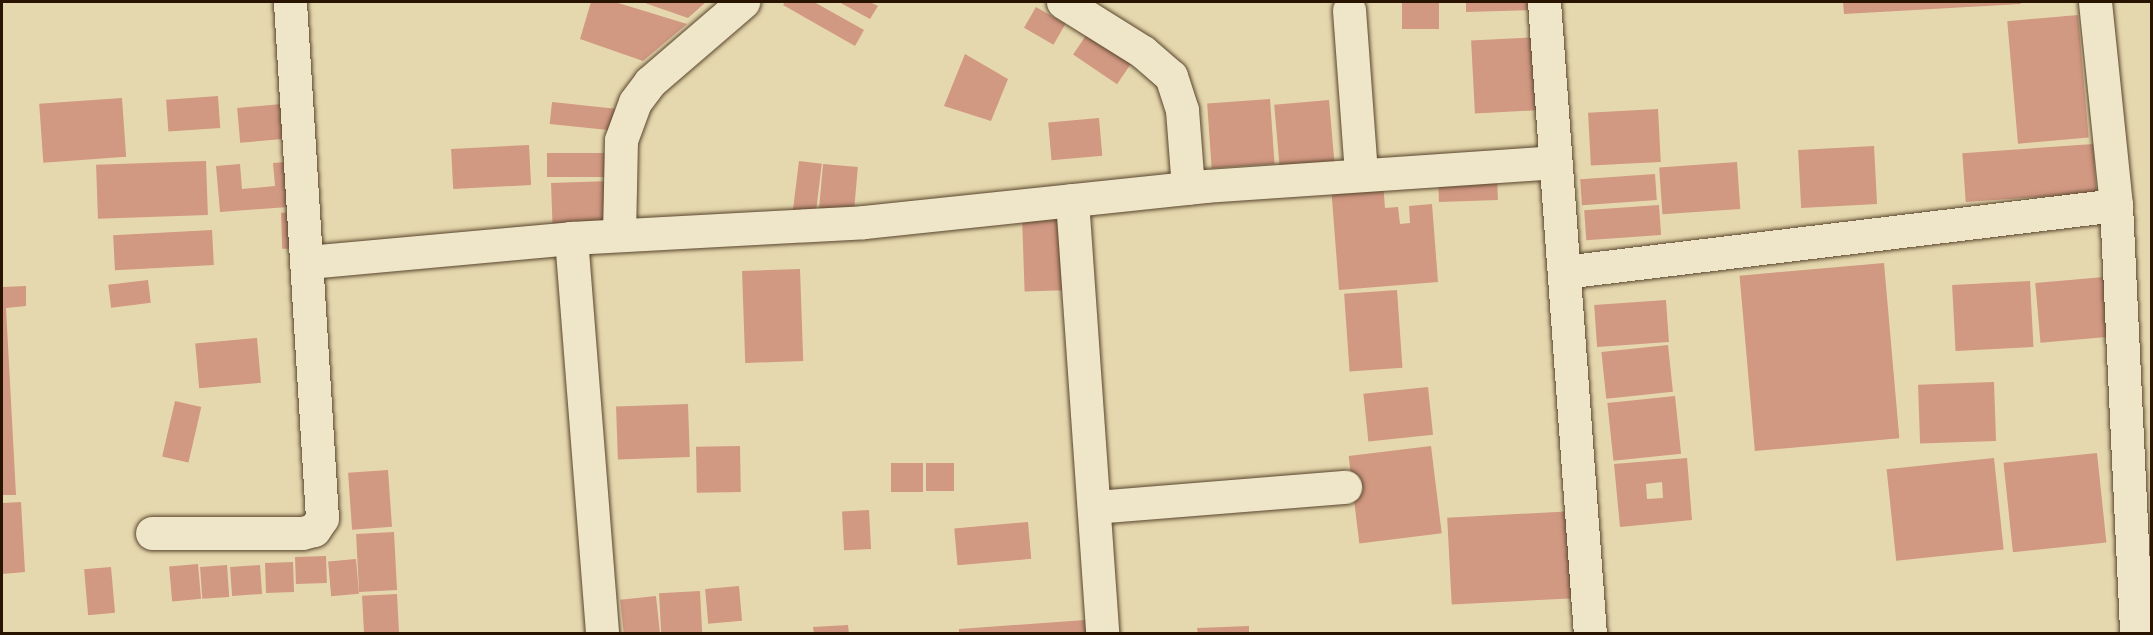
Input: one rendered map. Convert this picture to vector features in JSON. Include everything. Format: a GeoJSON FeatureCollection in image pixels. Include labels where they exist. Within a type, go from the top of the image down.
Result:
{"type":"FeatureCollection","features":[{"type":"Feature","properties":{"kind":"street"},"geometry":{"type":"LineString","coordinates":[[152,533],[295,534],[318,526],[324,509],[290,2]]}},
{"type":"Feature","properties":{"kind":"street"},"geometry":{"type":"LineString","coordinates":[[619,235],[621,140],[634,102],[650,82],[743,2]]}},
{"type":"Feature","properties":{"kind":"street"},"geometry":{"type":"LineString","coordinates":[[1063,2],[1143,52],[1172,76],[1182,110],[1188,188]]}},
{"type":"Feature","properties":{"kind":"street"},"geometry":{"type":"LineString","coordinates":[[1544,2],[1590,633]]}},
{"type":"Feature","properties":{"kind":"street"},"geometry":{"type":"LineString","coordinates":[[2095,2],[2116,205],[2141,619]]}},
{"type":"Feature","properties":{"kind":"street"},"geometry":{"type":"LineString","coordinates":[[1349,10],[1361,174]]}},
{"type":"Feature","properties":{"kind":"street"},"geometry":{"type":"LineString","coordinates":[[308,262],[571,238],[864,222],[1188,188],[1556,162]]}},
{"type":"Feature","properties":{"kind":"street"},"geometry":{"type":"LineString","coordinates":[[1072,200],[1102,633]]}},
{"type":"Feature","properties":{"kind":"street"},"geometry":{"type":"LineString","coordinates":[[1564,272],[2116,205]]}},
{"type":"Feature","properties":{"kind":"street"},"geometry":{"type":"LineString","coordinates":[[571,238],[602,633]]}},
{"type":"Feature","properties":{"kind":"street"},"geometry":{"type":"LineString","coordinates":[[1094,507],[1345,487]]}},
{"type":"Feature","properties":{"kind":"building"},"geometry":{"type":"Polygon","coordinates":[[[591,2],[615,2],[687,24],[643,61],[580,39],[591,2]]]}},
{"type":"Feature","properties":{"kind":"building"},"geometry":{"type":"Polygon","coordinates":[[[642,2],[706,2],[688,18],[642,2]]]}},
{"type":"Feature","properties":{"kind":"building"},"geometry":{"type":"Polygon","coordinates":[[[785,2],[814,2],[864,30],[855,46],[783,5],[785,2]]]}},
{"type":"Feature","properties":{"kind":"building"},"geometry":{"type":"Polygon","coordinates":[[[839,2],[870,2],[878,6],[870,19],[839,2]]]}},
{"type":"Feature","properties":{"kind":"building"},"geometry":{"type":"Polygon","coordinates":[[[1402,2],[1439,2],[1439,29],[1402,29],[1402,2]]]}},
{"type":"Feature","properties":{"kind":"building"},"geometry":{"type":"Polygon","coordinates":[[[1466,2],[1534,2],[1535,10],[1466,12],[1466,2]]]}},
{"type":"Feature","properties":{"kind":"building"},"geometry":{"type":"Polygon","coordinates":[[[1843,2],[2020,2],[2021,4],[1844,14],[1843,2]]]}},
{"type":"Feature","properties":{"kind":"building"},"geometry":{"type":"Polygon","coordinates":[[[1036,7],[1065,24],[1053,45],[1024,28],[1036,7]]]}},
{"type":"Feature","properties":{"kind":"building"},"geometry":{"type":"Polygon","coordinates":[[[2078,15],[2089,138],[2018,144],[2007,21],[2078,15]]]}},
{"type":"Feature","properties":{"kind":"building"},"geometry":{"type":"Polygon","coordinates":[[[1091,28],[1135,58],[1117,84],[1073,55],[1091,28]]]}},
{"type":"Feature","properties":{"kind":"building"},"geometry":{"type":"Polygon","coordinates":[[[1539,37],[1543,110],[1475,113],[1471,41],[1539,37]]]}},
{"type":"Feature","properties":{"kind":"building"},"geometry":{"type":"Polygon","coordinates":[[[965,54],[1008,79],[991,121],[944,106],[965,54]]]}},
{"type":"Feature","properties":{"kind":"building"},"geometry":{"type":"Polygon","coordinates":[[[218,96],[220,128],[168,132],[166,100],[218,96]]]}},
{"type":"Feature","properties":{"kind":"building"},"geometry":{"type":"Polygon","coordinates":[[[122,98],[126,157],[43,163],[39,104],[122,98]]]}},
{"type":"Feature","properties":{"kind":"building"},"geometry":{"type":"Polygon","coordinates":[[[1270,99],[1275,164],[1212,168],[1207,103],[1270,99]]]}},
{"type":"Feature","properties":{"kind":"building"},"geometry":{"type":"Polygon","coordinates":[[[1329,100],[1334,163],[1280,168],[1274,105],[1329,100]]]}},
{"type":"Feature","properties":{"kind":"building"},"geometry":{"type":"Polygon","coordinates":[[[552,102],[618,109],[615,131],[550,124],[552,102]]]}},
{"type":"Feature","properties":{"kind":"building"},"geometry":{"type":"Polygon","coordinates":[[[282,104],[285,139],[240,143],[237,108],[282,104]]]}},
{"type":"Feature","properties":{"kind":"building"},"geometry":{"type":"Polygon","coordinates":[[[1658,109],[1661,162],[1591,166],[1588,113],[1658,109]]]}},
{"type":"Feature","properties":{"kind":"building"},"geometry":{"type":"Polygon","coordinates":[[[1099,118],[1102,156],[1052,160],[1048,122],[1099,118]]]}},
{"type":"Feature","properties":{"kind":"building"},"geometry":{"type":"Polygon","coordinates":[[[2093,144],[2096,193],[1966,202],[1962,153],[2093,144]]]}},
{"type":"Feature","properties":{"kind":"building"},"geometry":{"type":"Polygon","coordinates":[[[529,145],[531,185],[453,189],[451,149],[529,145]]]}},
{"type":"Feature","properties":{"kind":"building"},"geometry":{"type":"Polygon","coordinates":[[[1874,146],[1877,204],[1801,208],[1798,150],[1874,146]]]}},
{"type":"Feature","properties":{"kind":"building"},"geometry":{"type":"Polygon","coordinates":[[[547,153],[613,153],[613,177],[547,177],[547,153]]]}},
{"type":"Feature","properties":{"kind":"building"},"geometry":{"type":"Polygon","coordinates":[[[206,161],[208,215],[98,219],[96,165],[206,161]]]}},
{"type":"Feature","properties":{"kind":"building"},"geometry":{"type":"Polygon","coordinates":[[[299,161],[302,206],[220,212],[216,166],[240,164],[242,189],[275,186],[273,163],[299,161]]]}},
{"type":"Feature","properties":{"kind":"building"},"geometry":{"type":"Polygon","coordinates":[[[799,161],[822,164],[815,217],[792,215],[799,161]]]}},
{"type":"Feature","properties":{"kind":"building"},"geometry":{"type":"Polygon","coordinates":[[[1737,162],[1740,209],[1662,214],[1659,167],[1737,162]]]}},
{"type":"Feature","properties":{"kind":"building"},"geometry":{"type":"Polygon","coordinates":[[[823,164],[858,167],[853,218],[819,215],[823,164]]]}},
{"type":"Feature","properties":{"kind":"building"},"geometry":{"type":"Polygon","coordinates":[[[1497,174],[1498,200],[1439,202],[1438,176],[1497,174]]]}},
{"type":"Feature","properties":{"kind":"building"},"geometry":{"type":"Polygon","coordinates":[[[1655,174],[1657,200],[1582,205],[1580,179],[1655,174]]]}},
{"type":"Feature","properties":{"kind":"building"},"geometry":{"type":"Polygon","coordinates":[[[611,181],[613,227],[553,229],[551,183],[611,181]]]}},
{"type":"Feature","properties":{"kind":"building"},"geometry":{"type":"Polygon","coordinates":[[[1383,182],[1385,208],[1398,207],[1400,224],[1410,223],[1409,206],[1432,204],[1438,282],[1339,290],[1331,186],[1383,182]]]}},
{"type":"Feature","properties":{"kind":"building"},"geometry":{"type":"Polygon","coordinates":[[[1659,205],[1661,235],[1586,240],[1584,210],[1659,205]]]}},
{"type":"Feature","properties":{"kind":"building"},"geometry":{"type":"Polygon","coordinates":[[[303,212],[304,248],[282,249],[281,213],[303,212]]]}},
{"type":"Feature","properties":{"kind":"building"},"geometry":{"type":"Polygon","coordinates":[[[1068,216],[1071,290],[1025,292],[1022,218],[1068,216]]]}},
{"type":"Feature","properties":{"kind":"building"},"geometry":{"type":"Polygon","coordinates":[[[212,230],[214,265],[115,270],[113,235],[212,230]]]}},
{"type":"Feature","properties":{"kind":"building"},"geometry":{"type":"Polygon","coordinates":[[[1884,263],[1899,438],[1755,451],[1740,276],[1884,263]]]}},
{"type":"Feature","properties":{"kind":"building"},"geometry":{"type":"Polygon","coordinates":[[[800,269],[803,361],[745,363],[742,271],[800,269]]]}},
{"type":"Feature","properties":{"kind":"building"},"geometry":{"type":"Polygon","coordinates":[[[2104,277],[2109,337],[2040,343],[2035,283],[2104,277]]]}},
{"type":"Feature","properties":{"kind":"building"},"geometry":{"type":"Polygon","coordinates":[[[148,280],[151,303],[111,308],[108,285],[148,280]]]}},
{"type":"Feature","properties":{"kind":"building"},"geometry":{"type":"Polygon","coordinates":[[[2030,281],[2033,347],[1956,351],[1952,285],[2030,281]]]}},
{"type":"Feature","properties":{"kind":"building"},"geometry":{"type":"Polygon","coordinates":[[[26,286],[26,306],[6,308],[16,495],[2,495],[2,287],[26,286]]]}},
{"type":"Feature","properties":{"kind":"building"},"geometry":{"type":"Polygon","coordinates":[[[1397,290],[1402,368],[1350,372],[1344,294],[1397,290]]]}},
{"type":"Feature","properties":{"kind":"building"},"geometry":{"type":"Polygon","coordinates":[[[1666,300],[1669,342],[1597,347],[1594,305],[1666,300]]]}},
{"type":"Feature","properties":{"kind":"building"},"geometry":{"type":"Polygon","coordinates":[[[257,338],[261,383],[199,388],[195,343],[257,338]]]}},
{"type":"Feature","properties":{"kind":"building"},"geometry":{"type":"Polygon","coordinates":[[[1668,345],[1673,392],[1606,399],[1601,352],[1668,345]]]}},
{"type":"Feature","properties":{"kind":"building"},"geometry":{"type":"Polygon","coordinates":[[[1994,382],[1996,441],[1920,444],[1918,385],[1994,382]]]}},
{"type":"Feature","properties":{"kind":"building"},"geometry":{"type":"Polygon","coordinates":[[[1428,387],[1433,435],[1368,442],[1363,394],[1428,387]]]}},
{"type":"Feature","properties":{"kind":"building"},"geometry":{"type":"Polygon","coordinates":[[[1675,396],[1681,454],[1613,461],[1607,403],[1675,396]]]}},
{"type":"Feature","properties":{"kind":"building"},"geometry":{"type":"Polygon","coordinates":[[[175,401],[201,407],[188,463],[162,457],[175,401]]]}},
{"type":"Feature","properties":{"kind":"building"},"geometry":{"type":"Polygon","coordinates":[[[688,404],[690,457],[618,459],[616,407],[688,404]]]}},
{"type":"Feature","properties":{"kind":"building"},"geometry":{"type":"Polygon","coordinates":[[[740,446],[741,492],[697,493],[696,447],[740,446]]]}},
{"type":"Feature","properties":{"kind":"building"},"geometry":{"type":"Polygon","coordinates":[[[1431,446],[1442,533],[1359,543],[1349,456],[1431,446]]]}},
{"type":"Feature","properties":{"kind":"building"},"geometry":{"type":"Polygon","coordinates":[[[2097,453],[2106,543],[2013,552],[2004,463],[2097,453]]]}},
{"type":"Feature","properties":{"kind":"building"},"geometry":{"type":"Polygon","coordinates":[[[1687,458],[1692,520],[1620,527],[1614,464],[1687,458]],[[1662,482],[1646,484],[1647,499],[1663,498],[1662,482]]]}},
{"type":"Feature","properties":{"kind":"building"},"geometry":{"type":"Polygon","coordinates":[[[1994,458],[2004,549],[1896,561],[1887,469],[1994,458]]]}},
{"type":"Feature","properties":{"kind":"building"},"geometry":{"type":"Polygon","coordinates":[[[891,463],[923,463],[923,492],[891,492],[891,463]]]}},
{"type":"Feature","properties":{"kind":"building"},"geometry":{"type":"Polygon","coordinates":[[[926,463],[954,463],[954,491],[926,491],[926,463]]]}},
{"type":"Feature","properties":{"kind":"building"},"geometry":{"type":"Polygon","coordinates":[[[388,470],[392,527],[352,530],[348,473],[388,470]]]}},
{"type":"Feature","properties":{"kind":"building"},"geometry":{"type":"Polygon","coordinates":[[[21,502],[25,572],[2,574],[2,503],[21,502]]]}},
{"type":"Feature","properties":{"kind":"building"},"geometry":{"type":"Polygon","coordinates":[[[869,510],[871,549],[844,550],[842,511],[869,510]]]}},
{"type":"Feature","properties":{"kind":"building"},"geometry":{"type":"Polygon","coordinates":[[[1575,511],[1580,598],[1452,605],[1447,518],[1575,511]]]}},
{"type":"Feature","properties":{"kind":"building"},"geometry":{"type":"Polygon","coordinates":[[[1028,522],[1031,559],[958,565],[954,528],[1028,522]]]}},
{"type":"Feature","properties":{"kind":"building"},"geometry":{"type":"Polygon","coordinates":[[[394,532],[397,590],[359,592],[356,534],[394,532]]]}},
{"type":"Feature","properties":{"kind":"building"},"geometry":{"type":"Polygon","coordinates":[[[326,556],[327,583],[296,584],[295,557],[326,556]]]}},
{"type":"Feature","properties":{"kind":"building"},"geometry":{"type":"Polygon","coordinates":[[[356,559],[359,594],[331,596],[328,561],[356,559]]]}},
{"type":"Feature","properties":{"kind":"building"},"geometry":{"type":"Polygon","coordinates":[[[293,562],[294,592],[266,593],[265,563],[293,562]]]}},
{"type":"Feature","properties":{"kind":"building"},"geometry":{"type":"Polygon","coordinates":[[[198,564],[201,599],[172,601],[169,567],[198,564]]]}},
{"type":"Feature","properties":{"kind":"building"},"geometry":{"type":"Polygon","coordinates":[[[227,565],[229,597],[202,599],[200,567],[227,565]]]}},
{"type":"Feature","properties":{"kind":"building"},"geometry":{"type":"Polygon","coordinates":[[[260,565],[262,594],[232,596],[230,567],[260,565]]]}},
{"type":"Feature","properties":{"kind":"building"},"geometry":{"type":"Polygon","coordinates":[[[111,567],[115,613],[88,615],[84,569],[111,567]]]}},
{"type":"Feature","properties":{"kind":"building"},"geometry":{"type":"Polygon","coordinates":[[[739,586],[742,621],[708,624],[705,589],[739,586]]]}},
{"type":"Feature","properties":{"kind":"building"},"geometry":{"type":"Polygon","coordinates":[[[700,591],[702,634],[661,634],[659,593],[700,591]]]}},
{"type":"Feature","properties":{"kind":"building"},"geometry":{"type":"Polygon","coordinates":[[[397,594],[399,634],[364,634],[362,596],[397,594]]]}},
{"type":"Feature","properties":{"kind":"building"},"geometry":{"type":"Polygon","coordinates":[[[656,596],[660,634],[624,634],[620,600],[656,596]]]}},
{"type":"Feature","properties":{"kind":"building"},"geometry":{"type":"Polygon","coordinates":[[[1085,620],[1086,634],[959,634],[959,629],[1085,620]]]}},
{"type":"Feature","properties":{"kind":"building"},"geometry":{"type":"Polygon","coordinates":[[[848,625],[849,634],[814,634],[813,627],[848,625]]]}},
{"type":"Feature","properties":{"kind":"building"},"geometry":{"type":"Polygon","coordinates":[[[1249,626],[1249,634],[1198,634],[1197,628],[1249,626]]]}}]}
